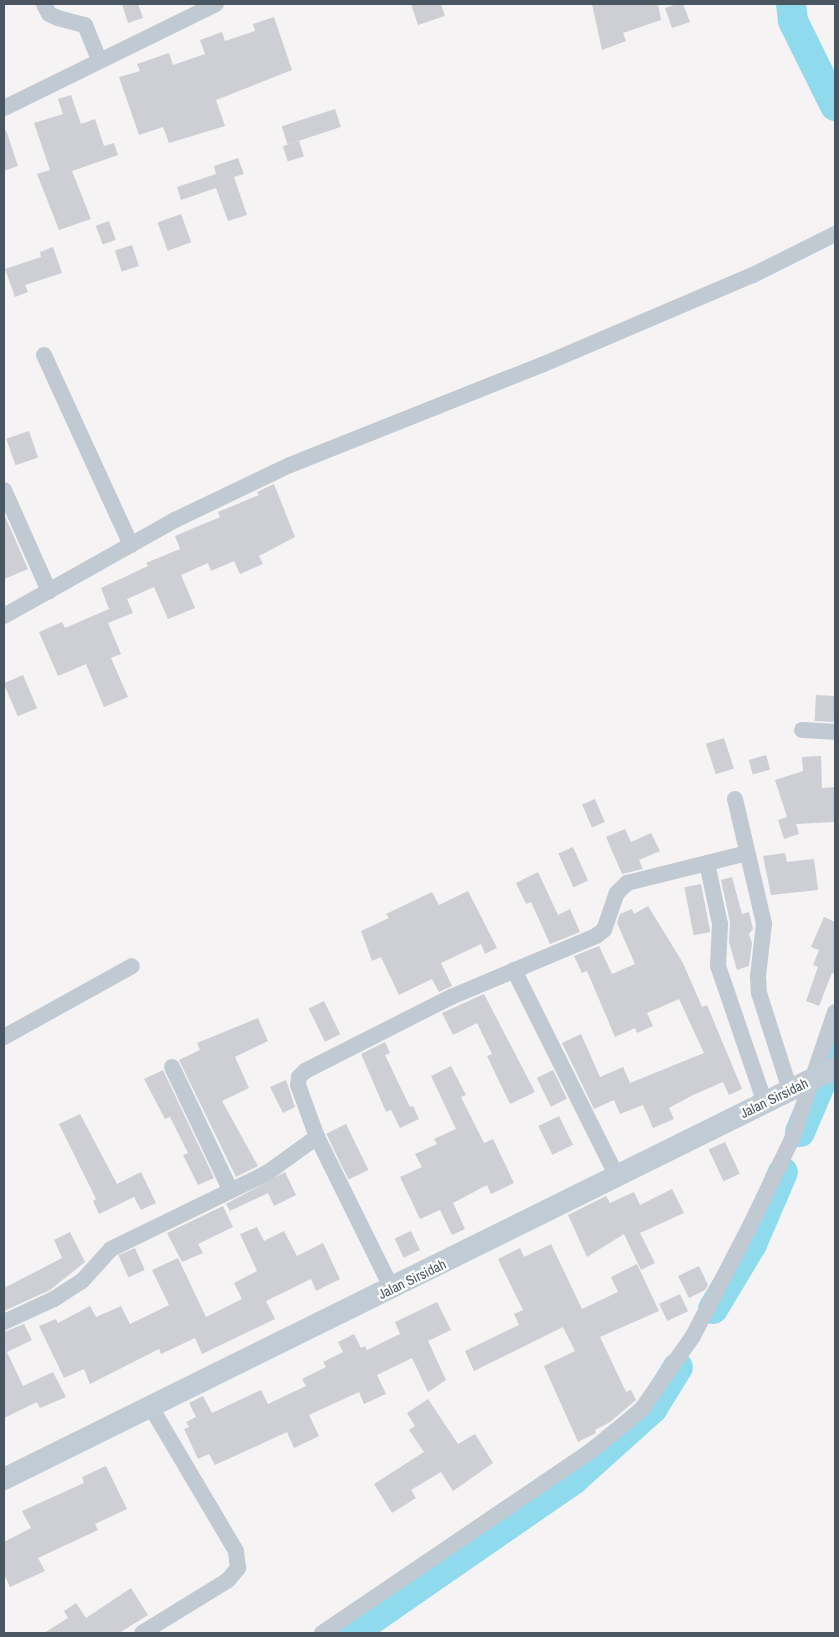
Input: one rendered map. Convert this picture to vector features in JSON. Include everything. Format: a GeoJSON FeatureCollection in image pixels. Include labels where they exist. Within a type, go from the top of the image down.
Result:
{"type":"FeatureCollection","features":[{"type":"Feature","properties":{"kind":"street"},"geometry":{"type":"LineString","coordinates":[[44,4],[49,14],[85,25],[99,60]]}},
{"type":"Feature","properties":{"kind":"street"},"geometry":{"type":"LineString","coordinates":[[4,108],[216,4]]}},
{"type":"Feature","properties":{"kind":"street"},"geometry":{"type":"LineString","coordinates":[[4,616],[131,545],[290,465],[544,364],[753,275],[835,234]]}},
{"type":"Feature","properties":{"kind":"street"},"geometry":{"type":"LineString","coordinates":[[44,356],[131,545]]}},
{"type":"Feature","properties":{"kind":"street"},"geometry":{"type":"LineString","coordinates":[[4,490],[49,591]]}},
{"type":"Feature","properties":{"kind":"street"},"geometry":{"type":"LineString","coordinates":[[802,730],[835,732]]}},
{"type":"Feature","properties":{"kind":"street"},"geometry":{"type":"LineString","coordinates":[[735,799],[765,933],[758,984],[790,1090]]}},
{"type":"Feature","properties":{"kind":"street"},"geometry":{"type":"LineString","coordinates":[[392,1289],[317,1137],[298,1085],[299,1077],[305,1071],[452,997],[600,934],[608,924],[617,893],[627,884],[748,853]]}},
{"type":"Feature","properties":{"kind":"street"},"geometry":{"type":"LineString","coordinates":[[707,863],[720,924],[718,966],[765,1103]]}},
{"type":"Feature","properties":{"kind":"street"},"geometry":{"type":"LineString","coordinates":[[4,1037],[132,966]]}},
{"type":"Feature","properties":{"kind":"street"},"geometry":{"type":"LineString","coordinates":[[514,970],[617,1177]]}},
{"type":"Feature","properties":{"kind":"street"},"geometry":{"type":"LineString","coordinates":[[322,1633],[592,1450],[641,1410],[697,1328],[792,1138],[823,1074],[835,1012]]}},
{"type":"Feature","properties":{"kind":"street"},"geometry":{"type":"LineString","coordinates":[[172,1067],[231,1191]]}},
{"type":"Feature","properties":{"kind":"street","name":"Jalan Sirsidah"},"geometry":{"type":"LineString","coordinates":[[4,1479],[392,1289],[823,1074]]}},
{"type":"Feature","properties":{"kind":"street"},"geometry":{"type":"LineString","coordinates":[[4,1322],[54,1299],[82,1281],[110,1249],[267,1174],[317,1137]]}},
{"type":"Feature","properties":{"kind":"street"},"geometry":{"type":"LineString","coordinates":[[142,1633],[228,1580],[238,1568],[236,1551],[151,1407]]}},
{"type":"Feature","properties":{"kind":"building"},"geometry":{"type":"Polygon","coordinates":[[[122,4],[138,4],[143,18],[128,23],[122,4]]]}},
{"type":"Feature","properties":{"kind":"building"},"geometry":{"type":"Polygon","coordinates":[[[411,4],[441,4],[445,16],[418,25],[411,4]]]}},
{"type":"Feature","properties":{"kind":"building"},"geometry":{"type":"Polygon","coordinates":[[[592,4],[658,4],[661,20],[623,33],[626,41],[602,50],[592,4]]]}},
{"type":"Feature","properties":{"kind":"building"},"geometry":{"type":"Polygon","coordinates":[[[683,4],[690,22],[672,28],[665,8],[683,4]]]}},
{"type":"Feature","properties":{"kind":"building"},"geometry":{"type":"Polygon","coordinates":[[[274,17],[292,70],[216,100],[225,126],[169,143],[163,127],[139,135],[119,77],[140,71],[137,64],[169,53],[173,65],[205,54],[200,40],[222,32],[225,41],[255,31],[253,24],[274,17]]]}},
{"type":"Feature","properties":{"kind":"building"},"geometry":{"type":"Polygon","coordinates":[[[71,95],[81,124],[95,119],[104,146],[114,143],[118,155],[72,171],[91,219],[59,230],[37,174],[50,170],[34,123],[63,114],[58,99],[71,95]]]}},
{"type":"Feature","properties":{"kind":"building"},"geometry":{"type":"Polygon","coordinates":[[[335,109],[341,127],[288,144],[282,126],[335,109]]]}},
{"type":"Feature","properties":{"kind":"building"},"geometry":{"type":"Polygon","coordinates":[[[6,130],[18,166],[4,171],[4,131],[6,130]]]}},
{"type":"Feature","properties":{"kind":"building"},"geometry":{"type":"Polygon","coordinates":[[[299,141],[304,156],[288,161],[283,146],[299,141]]]}},
{"type":"Feature","properties":{"kind":"building"},"geometry":{"type":"Polygon","coordinates":[[[238,158],[244,174],[234,177],[247,215],[228,221],[216,188],[181,200],[177,187],[216,174],[214,166],[238,158]]]}},
{"type":"Feature","properties":{"kind":"building"},"geometry":{"type":"Polygon","coordinates":[[[181,214],[191,242],[168,251],[158,223],[181,214]]]}},
{"type":"Feature","properties":{"kind":"building"},"geometry":{"type":"Polygon","coordinates":[[[109,221],[116,240],[103,245],[96,226],[109,221]]]}},
{"type":"Feature","properties":{"kind":"building"},"geometry":{"type":"Polygon","coordinates":[[[132,245],[139,266],[122,271],[115,251],[132,245]]]}},
{"type":"Feature","properties":{"kind":"building"},"geometry":{"type":"Polygon","coordinates":[[[53,247],[62,273],[25,285],[28,292],[15,297],[5,269],[41,257],[40,252],[53,247]]]}},
{"type":"Feature","properties":{"kind":"building"},"geometry":{"type":"Polygon","coordinates":[[[29,431],[38,457],[15,465],[6,439],[29,431]]]}},
{"type":"Feature","properties":{"kind":"building"},"geometry":{"type":"Polygon","coordinates":[[[274,484],[295,537],[259,556],[263,564],[240,574],[234,561],[211,571],[208,563],[181,575],[195,608],[168,619],[154,587],[127,599],[133,613],[108,623],[121,654],[111,658],[128,697],[104,707],[86,664],[58,676],[39,632],[62,622],[65,628],[109,609],[101,588],[148,566],[146,563],[180,549],[175,536],[220,517],[218,512],[259,495],[257,492],[274,484]]]}},
{"type":"Feature","properties":{"kind":"building"},"geometry":{"type":"Polygon","coordinates":[[[4,514],[28,569],[4,579],[4,514]]]}},
{"type":"Feature","properties":{"kind":"building"},"geometry":{"type":"Polygon","coordinates":[[[23,675],[37,708],[18,716],[4,683],[23,675]]]}},
{"type":"Feature","properties":{"kind":"building"},"geometry":{"type":"Polygon","coordinates":[[[816,695],[835,696],[834,722],[815,721],[816,695]]]}},
{"type":"Feature","properties":{"kind":"building"},"geometry":{"type":"Polygon","coordinates":[[[724,738],[734,768],[716,774],[706,744],[724,738]]]}},
{"type":"Feature","properties":{"kind":"building"},"geometry":{"type":"Polygon","coordinates":[[[766,755],[770,769],[753,774],[749,760],[766,755]]]}},
{"type":"Feature","properties":{"kind":"building"},"geometry":{"type":"Polygon","coordinates":[[[821,756],[822,788],[835,787],[835,822],[796,824],[799,834],[784,839],[778,820],[787,817],[775,780],[803,771],[802,757],[821,756]]]}},
{"type":"Feature","properties":{"kind":"building"},"geometry":{"type":"Polygon","coordinates":[[[595,799],[605,822],[592,827],[582,804],[595,799]]]}},
{"type":"Feature","properties":{"kind":"building"},"geometry":{"type":"Polygon","coordinates":[[[625,829],[631,842],[651,833],[660,851],[639,860],[643,869],[622,874],[606,837],[625,829]]]}},
{"type":"Feature","properties":{"kind":"building"},"geometry":{"type":"Polygon","coordinates":[[[573,847],[588,881],[573,887],[558,854],[573,847]]]}},
{"type":"Feature","properties":{"kind":"building"},"geometry":{"type":"Polygon","coordinates":[[[785,853],[787,862],[814,859],[818,890],[771,895],[763,856],[785,853]]]}},
{"type":"Feature","properties":{"kind":"building"},"geometry":{"type":"Polygon","coordinates":[[[538,872],[558,915],[570,909],[580,932],[550,944],[531,902],[526,904],[516,883],[538,872]]]}},
{"type":"Feature","properties":{"kind":"building"},"geometry":{"type":"Polygon","coordinates":[[[732,877],[742,914],[749,912],[753,929],[749,934],[752,943],[749,966],[737,970],[729,942],[730,922],[721,880],[732,877]]]}},
{"type":"Feature","properties":{"kind":"building"},"geometry":{"type":"Polygon","coordinates":[[[701,884],[710,932],[694,935],[684,887],[701,884]]]}},
{"type":"Feature","properties":{"kind":"building"},"geometry":{"type":"Polygon","coordinates":[[[468,891],[497,948],[485,954],[481,944],[441,963],[452,986],[439,992],[432,979],[399,995],[381,957],[372,961],[361,931],[389,918],[386,914],[432,892],[439,905],[468,891]]]}},
{"type":"Feature","properties":{"kind":"building"},"geometry":{"type":"Polygon","coordinates":[[[648,906],[683,963],[702,1007],[707,1005],[742,1089],[729,1095],[723,1082],[691,1096],[669,1108],[674,1119],[653,1128],[643,1105],[620,1114],[614,1100],[594,1109],[562,1043],[581,1034],[600,1077],[623,1067],[630,1083],[704,1053],[679,999],[647,1013],[653,1026],[637,1033],[635,1028],[615,1037],[587,971],[582,973],[574,956],[599,946],[612,974],[635,964],[617,923],[620,914],[632,909],[634,914],[648,906]]]}},
{"type":"Feature","properties":{"kind":"building"},"geometry":{"type":"Polygon","coordinates":[[[824,917],[835,922],[835,974],[832,973],[819,1006],[806,1001],[818,967],[813,965],[819,950],[811,947],[824,917]]]}},
{"type":"Feature","properties":{"kind":"building"},"geometry":{"type":"Polygon","coordinates":[[[484,994],[535,1092],[510,1104],[487,1056],[492,1054],[477,1023],[453,1035],[442,1013],[484,994]]]}},
{"type":"Feature","properties":{"kind":"building"},"geometry":{"type":"Polygon","coordinates":[[[324,1001],[340,1034],[325,1042],[309,1008],[324,1001]]]}},
{"type":"Feature","properties":{"kind":"building"},"geometry":{"type":"Polygon","coordinates":[[[258,1018],[268,1041],[235,1057],[249,1088],[222,1101],[258,1166],[236,1177],[179,1060],[200,1050],[197,1043],[258,1018]]]}},
{"type":"Feature","properties":{"kind":"building"},"geometry":{"type":"Polygon","coordinates":[[[385,1042],[390,1053],[385,1055],[410,1107],[413,1106],[419,1119],[400,1128],[391,1110],[386,1112],[361,1054],[385,1042]]]}},
{"type":"Feature","properties":{"kind":"building"},"geometry":{"type":"Polygon","coordinates":[[[451,1066],[466,1095],[461,1097],[484,1143],[493,1139],[514,1183],[491,1194],[487,1185],[453,1203],[465,1229],[452,1235],[440,1210],[420,1219],[400,1177],[422,1167],[415,1154],[437,1144],[434,1139],[456,1129],[431,1076],[451,1066]]]}},
{"type":"Feature","properties":{"kind":"building"},"geometry":{"type":"Polygon","coordinates":[[[163,1070],[214,1178],[198,1185],[183,1155],[188,1153],[170,1117],[165,1119],[144,1079],[163,1070]]]}},
{"type":"Feature","properties":{"kind":"building"},"geometry":{"type":"Polygon","coordinates":[[[553,1070],[567,1099],[551,1107],[537,1078],[553,1070]]]}},
{"type":"Feature","properties":{"kind":"building"},"geometry":{"type":"Polygon","coordinates":[[[286,1080],[295,1107],[283,1113],[270,1087],[286,1080]]]}},
{"type":"Feature","properties":{"kind":"building"},"geometry":{"type":"Polygon","coordinates":[[[80,1114],[117,1184],[141,1172],[156,1203],[141,1210],[134,1197],[99,1214],[93,1201],[96,1199],[59,1124],[80,1114]]]}},
{"type":"Feature","properties":{"kind":"building"},"geometry":{"type":"Polygon","coordinates":[[[559,1116],[573,1145],[552,1155],[538,1126],[559,1116]]]}},
{"type":"Feature","properties":{"kind":"building"},"geometry":{"type":"Polygon","coordinates":[[[346,1124],[368,1170],[349,1179],[326,1134],[346,1124]]]}},
{"type":"Feature","properties":{"kind":"building"},"geometry":{"type":"Polygon","coordinates":[[[725,1142],[740,1174],[723,1181],[709,1150],[725,1142]]]}},
{"type":"Feature","properties":{"kind":"building"},"geometry":{"type":"Polygon","coordinates":[[[285,1172],[296,1195],[274,1206],[268,1193],[230,1211],[226,1204],[285,1172]]]}},
{"type":"Feature","properties":{"kind":"building"},"geometry":{"type":"Polygon","coordinates":[[[672,1189],[684,1213],[640,1233],[655,1263],[641,1270],[624,1234],[587,1257],[568,1215],[606,1196],[610,1203],[634,1192],[640,1205],[672,1189]]]}},
{"type":"Feature","properties":{"kind":"building"},"geometry":{"type":"Polygon","coordinates":[[[223,1206],[233,1227],[198,1244],[203,1253],[182,1262],[167,1233],[223,1206]]]}},
{"type":"Feature","properties":{"kind":"building"},"geometry":{"type":"Polygon","coordinates":[[[257,1227],[264,1241],[284,1231],[297,1256],[323,1243],[340,1279],[316,1291],[311,1279],[266,1301],[275,1319],[202,1354],[195,1338],[161,1354],[159,1349],[90,1384],[84,1369],[64,1378],[39,1326],[56,1319],[58,1323],[90,1306],[96,1317],[121,1306],[130,1324],[169,1305],[152,1270],[178,1258],[206,1317],[242,1299],[234,1283],[257,1271],[240,1234],[257,1227]]]}},
{"type":"Feature","properties":{"kind":"building"},"geometry":{"type":"Polygon","coordinates":[[[411,1231],[420,1250],[404,1258],[395,1239],[411,1231]]]}},
{"type":"Feature","properties":{"kind":"building"},"geometry":{"type":"Polygon","coordinates":[[[70,1232],[85,1262],[50,1290],[4,1311],[4,1283],[6,1287],[62,1258],[54,1240],[70,1232]]]}},
{"type":"Feature","properties":{"kind":"building"},"geometry":{"type":"Polygon","coordinates":[[[551,1244],[582,1309],[618,1292],[611,1277],[637,1264],[659,1311],[600,1337],[626,1392],[631,1390],[636,1400],[610,1422],[595,1430],[596,1433],[578,1442],[544,1366],[575,1351],[563,1327],[474,1371],[465,1351],[519,1325],[514,1314],[523,1310],[498,1259],[520,1248],[524,1257],[551,1244]]]}},
{"type":"Feature","properties":{"kind":"building"},"geometry":{"type":"Polygon","coordinates":[[[135,1248],[145,1270],[128,1277],[119,1255],[135,1248]]]}},
{"type":"Feature","properties":{"kind":"building"},"geometry":{"type":"Polygon","coordinates":[[[699,1266],[708,1285],[705,1290],[689,1298],[678,1276],[699,1266]]]}},
{"type":"Feature","properties":{"kind":"building"},"geometry":{"type":"Polygon","coordinates":[[[680,1294],[688,1311],[667,1321],[659,1304],[680,1294]]]}},
{"type":"Feature","properties":{"kind":"building"},"geometry":{"type":"Polygon","coordinates":[[[437,1302],[451,1330],[428,1341],[446,1380],[428,1392],[412,1358],[377,1375],[386,1394],[364,1404],[359,1392],[309,1415],[319,1436],[294,1448],[287,1432],[215,1465],[209,1454],[198,1459],[184,1429],[189,1427],[186,1422],[196,1417],[189,1403],[203,1396],[212,1413],[261,1390],[268,1404],[306,1386],[302,1379],[326,1367],[323,1362],[343,1352],[338,1342],[354,1334],[361,1348],[365,1346],[367,1350],[400,1334],[395,1322],[437,1302]]]}},
{"type":"Feature","properties":{"kind":"building"},"geometry":{"type":"Polygon","coordinates":[[[24,1324],[32,1340],[7,1352],[23,1386],[53,1372],[66,1397],[40,1408],[37,1402],[4,1418],[4,1332],[24,1324]]]}},
{"type":"Feature","properties":{"kind":"building"},"geometry":{"type":"Polygon","coordinates":[[[428,1399],[458,1444],[475,1434],[493,1463],[453,1491],[441,1472],[411,1490],[416,1498],[392,1513],[374,1484],[424,1452],[409,1430],[415,1426],[407,1413],[428,1399]]]}},
{"type":"Feature","properties":{"kind":"building"},"geometry":{"type":"Polygon","coordinates":[[[106,1466],[127,1509],[95,1524],[98,1530],[38,1558],[45,1571],[10,1587],[4,1574],[4,1542],[31,1528],[22,1511],[84,1483],[82,1477],[106,1466]]]}},
{"type":"Feature","properties":{"kind":"building"},"geometry":{"type":"Polygon","coordinates":[[[131,1588],[148,1615],[119,1633],[44,1633],[68,1618],[64,1611],[76,1603],[86,1618],[131,1588]]]}},
{"type":"Feature","properties":{"kind":"waterway"},"geometry":{"type":"LineString","coordinates":[[791,4],[793,21],[835,106]]}},
{"type":"Feature","properties":{"kind":"waterway"},"geometry":{"type":"LineString","coordinates":[[800,1132],[835,1050]]}},
{"type":"Feature","properties":{"kind":"waterway"},"geometry":{"type":"LineString","coordinates":[[713,1309],[752,1244],[783,1172]]}},
{"type":"Feature","properties":{"kind":"waterway"},"geometry":{"type":"LineString","coordinates":[[352,1633],[574,1479],[652,1409],[678,1367]]}}]}
